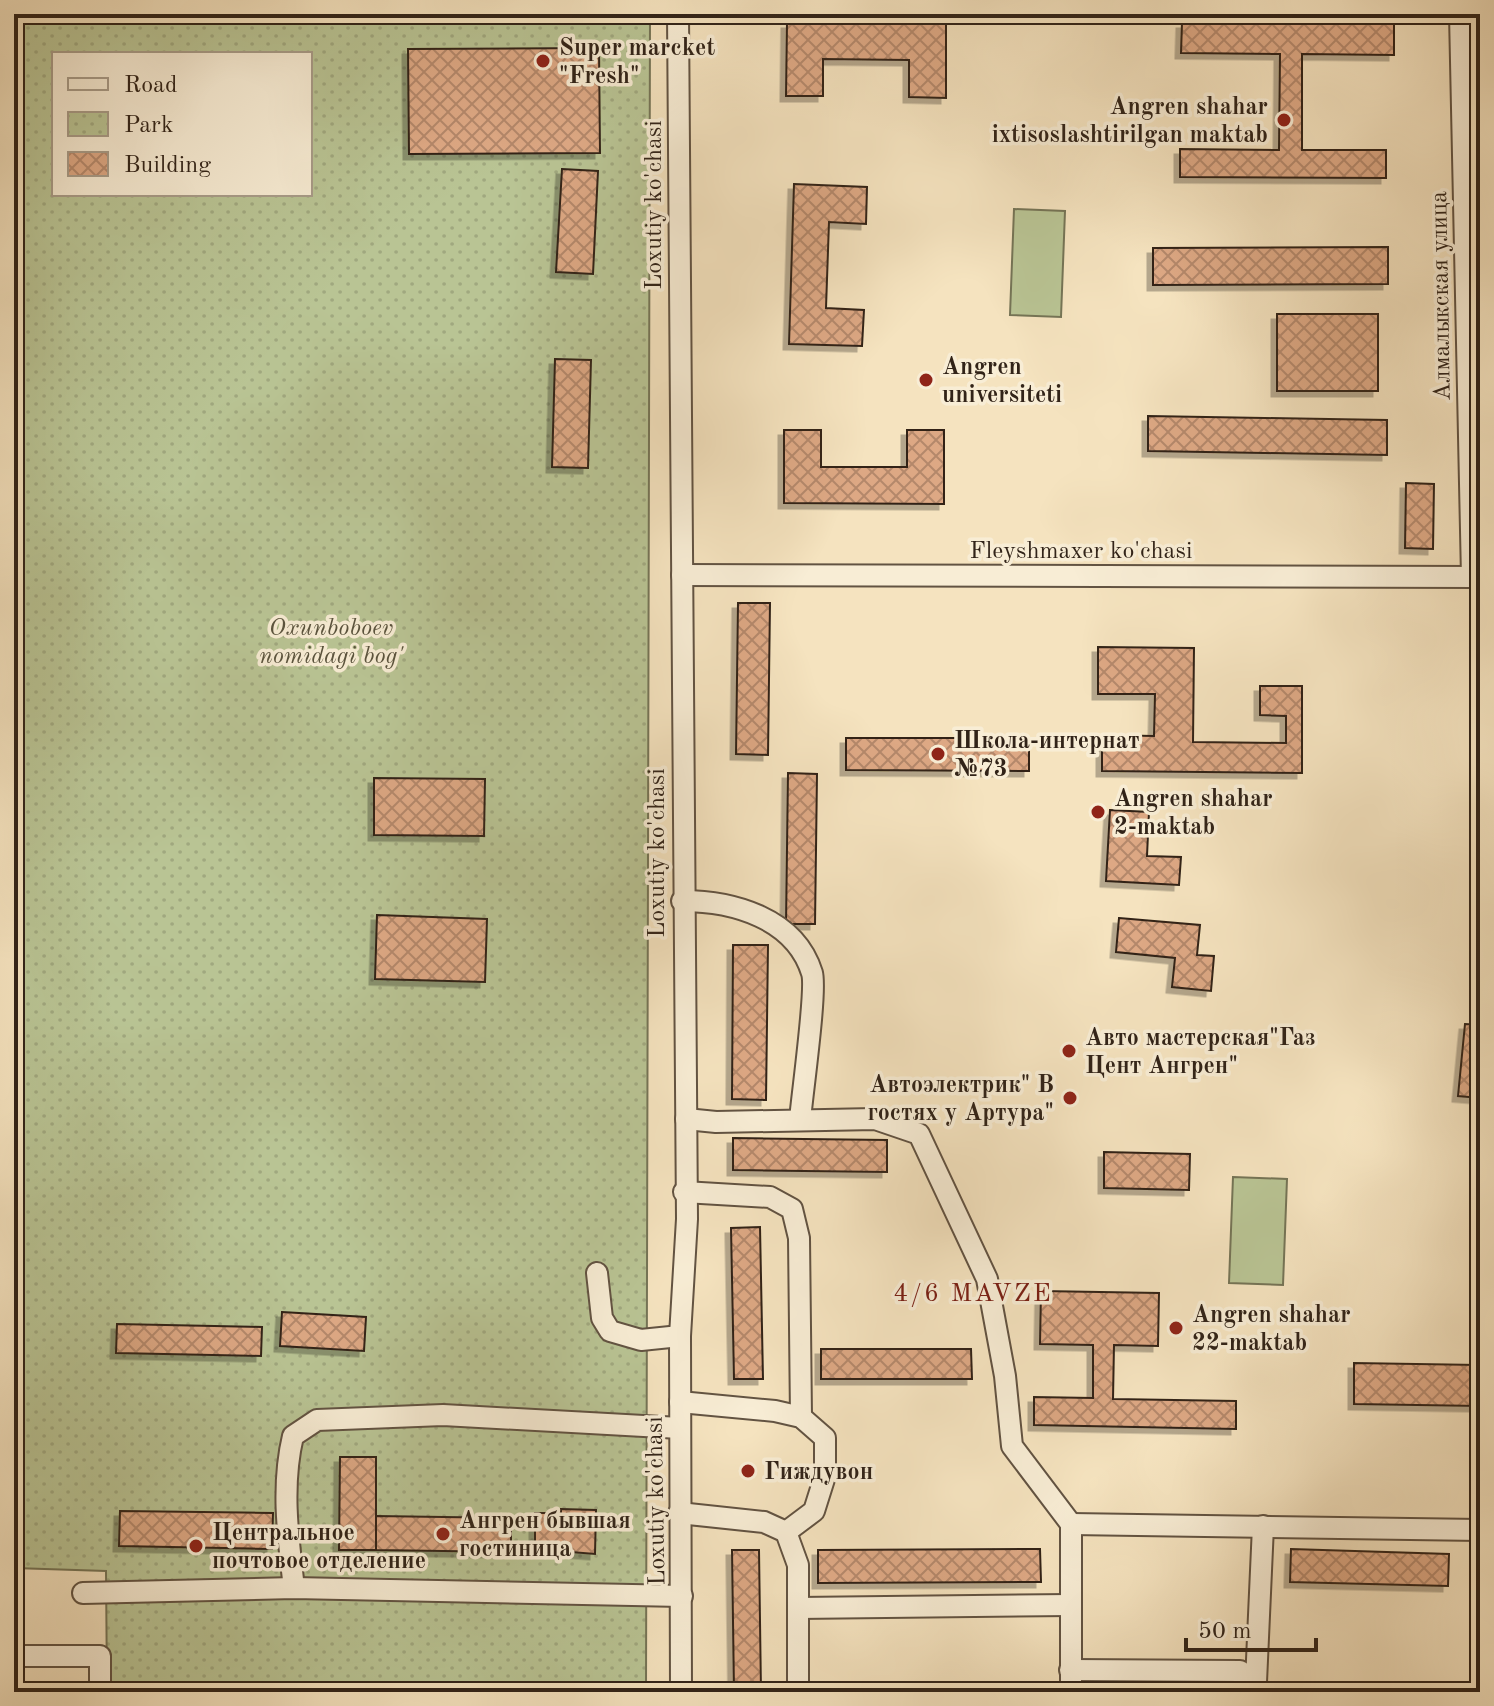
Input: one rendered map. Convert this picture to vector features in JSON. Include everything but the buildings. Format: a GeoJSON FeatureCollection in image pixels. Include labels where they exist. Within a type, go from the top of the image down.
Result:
{"type":"FeatureCollection","features":[{"type":"Feature","properties":{"kind":"street","name":"Loxutiy ko'chasi"},"geometry":{"type":"LineString","coordinates":[[678,14],[684,1192],[687,1219],[680,1336],[681,1692]]}},
{"type":"Feature","properties":{"kind":"street","name":"Алмалыкская улица"},"geometry":{"type":"LineString","coordinates":[[1460,14],[1476,577]]}},
{"type":"Feature","properties":{"kind":"street","name":"Fleyshmaxer ko'chasi"},"geometry":{"type":"LineString","coordinates":[[682,575],[1476,577]]}},
{"type":"Feature","properties":{"kind":"street"},"geometry":{"type":"LineString","coordinates":[[682,901],[712,901],[745,907],[790,936],[813,975],[800,1120]]}},
{"type":"Feature","properties":{"kind":"street"},"geometry":{"type":"LineString","coordinates":[[686,1119],[875,1119],[919,1134],[987,1279],[1005,1376],[1012,1446],[1071,1524],[1071,1692]]}},
{"type":"Feature","properties":{"kind":"street"},"geometry":{"type":"LineString","coordinates":[[684,1192],[770,1197],[792,1209],[799,1238],[801,1417]]}},
{"type":"Feature","properties":{"kind":"street"},"geometry":{"type":"LineString","coordinates":[[597,1273],[602,1318],[610,1331],[641,1340],[680,1336]]}},
{"type":"Feature","properties":{"kind":"street"},"geometry":{"type":"LineString","coordinates":[[680,1402],[775,1411],[801,1417],[825,1438],[825,1476],[814,1511],[786,1532]]}},
{"type":"Feature","properties":{"kind":"street"},"geometry":{"type":"LineString","coordinates":[[294,1588],[286,1525],[287,1461],[293,1436],[317,1420],[443,1415],[680,1428]]}},
{"type":"Feature","properties":{"kind":"street"},"geometry":{"type":"LineString","coordinates":[[679,1513],[764,1522],[786,1532],[798,1565],[798,1692]]}},
{"type":"Feature","properties":{"kind":"street"},"geometry":{"type":"LineString","coordinates":[[1071,1524],[1480,1530]]}},
{"type":"Feature","properties":{"kind":"street"},"geometry":{"type":"LineString","coordinates":[[1257,1687],[1263,1526]]}},
{"type":"Feature","properties":{"kind":"street"},"geometry":{"type":"LineString","coordinates":[[83,1593],[294,1588],[682,1596]]}},
{"type":"Feature","properties":{"kind":"street"},"geometry":{"type":"LineString","coordinates":[[798,1608],[1071,1605]]}},
{"type":"Feature","properties":{"kind":"street"},"geometry":{"type":"LineString","coordinates":[[14,1656],[100,1656],[100,1692]]}},
{"type":"Feature","properties":{"kind":"street"},"geometry":{"type":"LineString","coordinates":[[1070,1670],[1240,1671],[1257,1687]]}},
{"type":"Feature","properties":{"kind":"green space","name":"Oxunboboev nomidagi bog'"},"geometry":{"type":"Polygon","coordinates":[[[14,14],[650,14],[646,1692],[107,1692],[106,1571],[14,1568],[14,14]]]}},
{"type":"Feature","properties":{"kind":"green space"},"geometry":{"type":"Polygon","coordinates":[[[1014,209],[1065,211],[1061,317],[1010,315],[1014,209]]]}},
{"type":"Feature","properties":{"kind":"green space"},"geometry":{"type":"Polygon","coordinates":[[[1233,1177],[1287,1179],[1283,1285],[1229,1283],[1233,1177]]]}},
{"type":"Feature","properties":{"kind":"place","name":"Super marcket \"Fresh\""},"geometry":{"type":"Point","coordinates":[543,61]}},
{"type":"Feature","properties":{"kind":"place","name":"Angren shahar ixtisoslashtirilgan maktab"},"geometry":{"type":"Point","coordinates":[1284,120]}},
{"type":"Feature","properties":{"kind":"place","name":"Angren universiteti"},"geometry":{"type":"Point","coordinates":[926,380]}},
{"type":"Feature","properties":{"kind":"place","name":"Школа-интернат №73"},"geometry":{"type":"Point","coordinates":[938,754]}},
{"type":"Feature","properties":{"kind":"place","name":"Angren shahar 2-maktab"},"geometry":{"type":"Point","coordinates":[1098,812]}},
{"type":"Feature","properties":{"kind":"place","name":"Авто мастерская\"Газ Цент Ангрен\""},"geometry":{"type":"Point","coordinates":[1069,1051]}},
{"type":"Feature","properties":{"kind":"place","name":"Автоэлектрик\" В гостях у Артура\""},"geometry":{"type":"Point","coordinates":[1070,1098]}},
{"type":"Feature","properties":{"kind":"place","name":"Angren shahar 22-maktab"},"geometry":{"type":"Point","coordinates":[1176,1328]}},
{"type":"Feature","properties":{"kind":"place","name":"Гиждувон"},"geometry":{"type":"Point","coordinates":[748,1471]}},
{"type":"Feature","properties":{"kind":"place","name":"Ангрен бывшая гостиница"},"geometry":{"type":"Point","coordinates":[443,1534]}},
{"type":"Feature","properties":{"kind":"place","name":"Центральное почтовое отделение"},"geometry":{"type":"Point","coordinates":[196,1546]}},
{"type":"Feature","properties":{"kind":"district","name":"4/6 MAVZE"},"geometry":{"type":"Point","coordinates":[973,1292]}}]}
